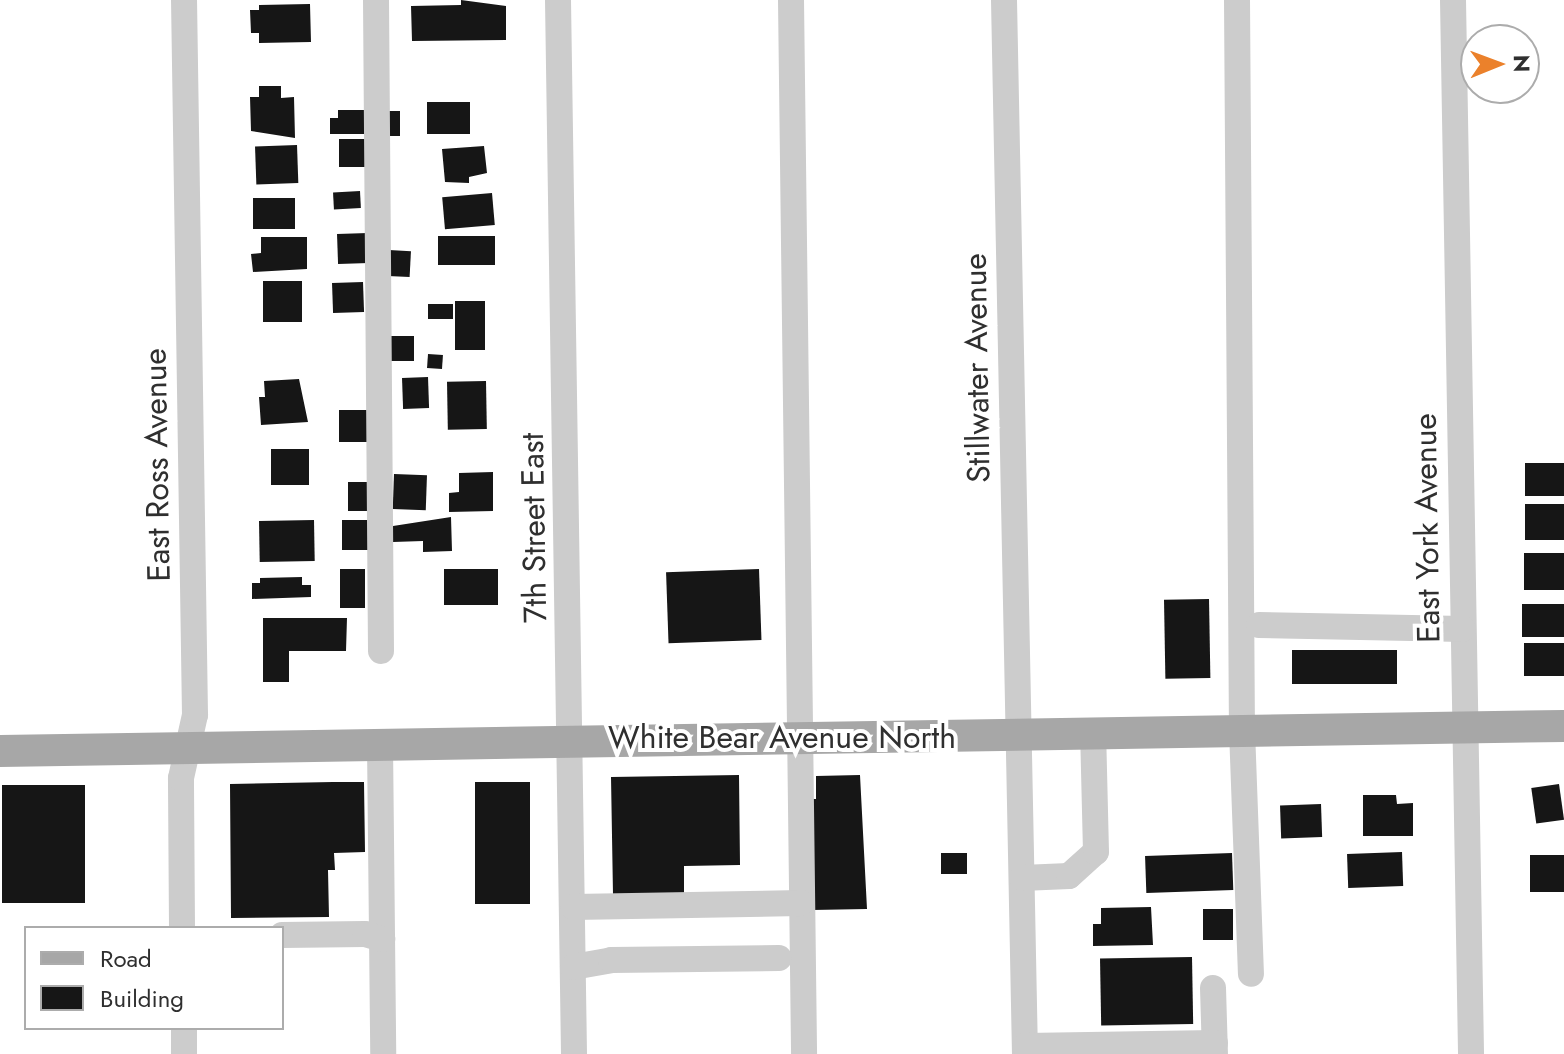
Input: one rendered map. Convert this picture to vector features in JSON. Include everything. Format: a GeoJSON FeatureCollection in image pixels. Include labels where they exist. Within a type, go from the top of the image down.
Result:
{"type":"FeatureCollection","features":[{"type":"Feature","properties":{"kind":"main road","name":"White Bear Avenue North"},"geometry":{"type":"LineString","coordinates":[[0,751],[571,739],[1564,726]]}},
{"type":"Feature","properties":{"kind":"street","name":"East Ross Avenue"},"geometry":{"type":"LineString","coordinates":[[182,926],[181,778],[195,715],[184,0]]}},
{"type":"Feature","properties":{"kind":"street"},"geometry":{"type":"LineString","coordinates":[[376,0],[381,651]]}},
{"type":"Feature","properties":{"kind":"street","name":"7th Street East"},"geometry":{"type":"LineString","coordinates":[[558,0],[574,1054]]}},
{"type":"Feature","properties":{"kind":"street"},"geometry":{"type":"LineString","coordinates":[[791,0],[804,1054]]}},
{"type":"Feature","properties":{"kind":"street","name":"Stillwater Avenue"},"geometry":{"type":"LineString","coordinates":[[1004,0],[1025,1050]]}},
{"type":"Feature","properties":{"kind":"street"},"geometry":{"type":"LineString","coordinates":[[1237,0],[1242,730],[1251,974]]}},
{"type":"Feature","properties":{"kind":"street","name":"East York Avenue"},"geometry":{"type":"LineString","coordinates":[[1453,0],[1471,1054]]}},
{"type":"Feature","properties":{"kind":"street"},"geometry":{"type":"LineString","coordinates":[[1259,625],[1463,629]]}},
{"type":"Feature","properties":{"kind":"street"},"geometry":{"type":"LineString","coordinates":[[1022,878],[1069,876],[1096,852],[1093,733]]}},
{"type":"Feature","properties":{"kind":"street"},"geometry":{"type":"LineString","coordinates":[[380,744],[383,1054]]}},
{"type":"Feature","properties":{"kind":"street"},"geometry":{"type":"LineString","coordinates":[[573,907],[801,903]]}},
{"type":"Feature","properties":{"kind":"street"},"geometry":{"type":"LineString","coordinates":[[284,935],[365,934],[382,939]]}},
{"type":"Feature","properties":{"kind":"street"},"geometry":{"type":"LineString","coordinates":[[573,967],[611,960],[779,958]]}},
{"type":"Feature","properties":{"kind":"street"},"geometry":{"type":"LineString","coordinates":[[1025,1050],[1215,1048],[1213,988]]}},
{"type":"Feature","properties":{"kind":"street"},"geometry":{"type":"LineString","coordinates":[[184,1030],[184,1054]]}},
{"type":"Feature","properties":{"kind":"building"},"geometry":{"type":"Polygon","coordinates":[[[461,0],[506,6],[506,40],[412,41],[411,6],[461,5],[461,0]]]}},
{"type":"Feature","properties":{"kind":"building"},"geometry":{"type":"Polygon","coordinates":[[[310,4],[311,42],[259,43],[259,33],[251,33],[250,10],[259,10],[259,5],[310,4]]]}},
{"type":"Feature","properties":{"kind":"building"},"geometry":{"type":"Polygon","coordinates":[[[259,86],[281,86],[281,98],[294,97],[295,138],[251,131],[250,97],[259,97],[259,86]]]}},
{"type":"Feature","properties":{"kind":"building"},"geometry":{"type":"Polygon","coordinates":[[[427,102],[470,102],[470,134],[427,134],[427,102]]]}},
{"type":"Feature","properties":{"kind":"building"},"geometry":{"type":"Polygon","coordinates":[[[338,110],[366,110],[366,134],[330,134],[330,118],[338,118],[338,110]]]}},
{"type":"Feature","properties":{"kind":"building"},"geometry":{"type":"Polygon","coordinates":[[[384,111],[400,111],[400,136],[384,136],[384,111]]]}},
{"type":"Feature","properties":{"kind":"building"},"geometry":{"type":"Polygon","coordinates":[[[339,139],[366,139],[366,167],[339,167],[339,139]]]}},
{"type":"Feature","properties":{"kind":"building"},"geometry":{"type":"Polygon","coordinates":[[[297,145],[298,183],[256,184],[255,146],[297,145]]]}},
{"type":"Feature","properties":{"kind":"building"},"geometry":{"type":"Polygon","coordinates":[[[484,146],[487,173],[469,177],[469,183],[445,182],[442,149],[484,146]]]}},
{"type":"Feature","properties":{"kind":"building"},"geometry":{"type":"Polygon","coordinates":[[[360,191],[361,208],[334,209],[333,192],[360,191]]]}},
{"type":"Feature","properties":{"kind":"building"},"geometry":{"type":"Polygon","coordinates":[[[492,193],[495,225],[445,229],[442,197],[492,193]]]}},
{"type":"Feature","properties":{"kind":"building"},"geometry":{"type":"Polygon","coordinates":[[[253,198],[295,198],[295,229],[253,229],[253,198]]]}},
{"type":"Feature","properties":{"kind":"building"},"geometry":{"type":"Polygon","coordinates":[[[368,233],[369,263],[338,264],[337,234],[368,233]]]}},
{"type":"Feature","properties":{"kind":"building"},"geometry":{"type":"Polygon","coordinates":[[[438,236],[495,236],[495,265],[438,265],[438,236]]]}},
{"type":"Feature","properties":{"kind":"building"},"geometry":{"type":"Polygon","coordinates":[[[261,237],[307,237],[307,269],[253,272],[251,254],[261,253],[261,237]]]}},
{"type":"Feature","properties":{"kind":"building"},"geometry":{"type":"Polygon","coordinates":[[[389,250],[411,251],[410,277],[388,276],[389,250]]]}},
{"type":"Feature","properties":{"kind":"building"},"geometry":{"type":"Polygon","coordinates":[[[263,281],[302,281],[302,322],[263,322],[263,281]]]}},
{"type":"Feature","properties":{"kind":"building"},"geometry":{"type":"Polygon","coordinates":[[[363,282],[364,312],[333,313],[332,283],[363,282]]]}},
{"type":"Feature","properties":{"kind":"building"},"geometry":{"type":"Polygon","coordinates":[[[455,301],[485,301],[485,350],[455,350],[455,301]]]}},
{"type":"Feature","properties":{"kind":"building"},"geometry":{"type":"Polygon","coordinates":[[[428,304],[453,304],[453,319],[428,319],[428,304]]]}},
{"type":"Feature","properties":{"kind":"building"},"geometry":{"type":"Polygon","coordinates":[[[391,336],[414,336],[414,361],[391,361],[391,336]]]}},
{"type":"Feature","properties":{"kind":"building"},"geometry":{"type":"Polygon","coordinates":[[[428,354],[443,355],[442,369],[427,368],[428,354]]]}},
{"type":"Feature","properties":{"kind":"building"},"geometry":{"type":"Polygon","coordinates":[[[428,377],[429,408],[403,409],[402,378],[428,377]]]}},
{"type":"Feature","properties":{"kind":"building"},"geometry":{"type":"Polygon","coordinates":[[[299,379],[308,422],[261,425],[259,397],[265,397],[264,381],[299,379]]]}},
{"type":"Feature","properties":{"kind":"building"},"geometry":{"type":"Polygon","coordinates":[[[486,381],[487,429],[448,430],[447,382],[486,381]]]}},
{"type":"Feature","properties":{"kind":"building"},"geometry":{"type":"Polygon","coordinates":[[[339,410],[368,410],[368,442],[339,442],[339,410]]]}},
{"type":"Feature","properties":{"kind":"building"},"geometry":{"type":"Polygon","coordinates":[[[271,449],[309,449],[309,485],[271,485],[271,449]]]}},
{"type":"Feature","properties":{"kind":"building"},"geometry":{"type":"Polygon","coordinates":[[[1525,463],[1564,463],[1564,496],[1525,496],[1525,463]]]}},
{"type":"Feature","properties":{"kind":"building"},"geometry":{"type":"Polygon","coordinates":[[[493,472],[493,511],[449,512],[449,493],[459,492],[459,473],[493,472]]]}},
{"type":"Feature","properties":{"kind":"building"},"geometry":{"type":"Polygon","coordinates":[[[394,474],[427,475],[426,510],[393,509],[394,474]]]}},
{"type":"Feature","properties":{"kind":"building"},"geometry":{"type":"Polygon","coordinates":[[[348,482],[374,482],[374,511],[348,511],[348,482]]]}},
{"type":"Feature","properties":{"kind":"building"},"geometry":{"type":"Polygon","coordinates":[[[1525,504],[1564,504],[1564,540],[1525,540],[1525,504]]]}},
{"type":"Feature","properties":{"kind":"building"},"geometry":{"type":"Polygon","coordinates":[[[451,517],[452,551],[423,552],[423,541],[393,542],[393,526],[451,517]]]}},
{"type":"Feature","properties":{"kind":"building"},"geometry":{"type":"Polygon","coordinates":[[[314,520],[315,561],[260,562],[259,521],[314,520]]]}},
{"type":"Feature","properties":{"kind":"building"},"geometry":{"type":"Polygon","coordinates":[[[342,520],[370,520],[370,550],[342,550],[342,520]]]}},
{"type":"Feature","properties":{"kind":"building"},"geometry":{"type":"Polygon","coordinates":[[[1524,553],[1564,553],[1564,590],[1524,590],[1524,553]]]}},
{"type":"Feature","properties":{"kind":"building"},"geometry":{"type":"Polygon","coordinates":[[[340,569],[365,569],[365,608],[340,608],[340,569]]]}},
{"type":"Feature","properties":{"kind":"building"},"geometry":{"type":"Polygon","coordinates":[[[444,569],[498,569],[498,605],[444,605],[444,569]]]}},
{"type":"Feature","properties":{"kind":"building"},"geometry":{"type":"Polygon","coordinates":[[[759,569],[761,640],[669,643],[666,572],[759,569]]]}},
{"type":"Feature","properties":{"kind":"building"},"geometry":{"type":"Polygon","coordinates":[[[302,577],[302,585],[311,585],[311,597],[252,599],[252,583],[260,583],[260,578],[302,577]]]}},
{"type":"Feature","properties":{"kind":"building"},"geometry":{"type":"Polygon","coordinates":[[[1209,599],[1210,678],[1165,679],[1164,600],[1209,599]]]}},
{"type":"Feature","properties":{"kind":"building"},"geometry":{"type":"Polygon","coordinates":[[[1522,604],[1564,604],[1564,637],[1522,637],[1522,604]]]}},
{"type":"Feature","properties":{"kind":"building"},"geometry":{"type":"Polygon","coordinates":[[[263,618],[347,618],[346,651],[289,651],[289,682],[263,682],[263,618]]]}},
{"type":"Feature","properties":{"kind":"building"},"geometry":{"type":"Polygon","coordinates":[[[1524,643],[1564,643],[1564,676],[1524,676],[1524,643]]]}},
{"type":"Feature","properties":{"kind":"building"},"geometry":{"type":"Polygon","coordinates":[[[1292,650],[1397,650],[1397,684],[1292,684],[1292,650]]]}},
{"type":"Feature","properties":{"kind":"building"},"geometry":{"type":"Polygon","coordinates":[[[739,775],[740,865],[684,866],[684,894],[613,895],[611,777],[739,775]]]}},
{"type":"Feature","properties":{"kind":"building"},"geometry":{"type":"Polygon","coordinates":[[[860,775],[867,909],[812,910],[809,799],[816,799],[816,776],[860,775]]]}},
{"type":"Feature","properties":{"kind":"building"},"geometry":{"type":"Polygon","coordinates":[[[364,782],[365,852],[334,853],[335,870],[328,870],[329,917],[231,918],[230,784],[364,782]]]}},
{"type":"Feature","properties":{"kind":"building"},"geometry":{"type":"Polygon","coordinates":[[[475,782],[530,782],[530,904],[475,904],[475,782]]]}},
{"type":"Feature","properties":{"kind":"building"},"geometry":{"type":"Polygon","coordinates":[[[1559,784],[1564,820],[1536,824],[1531,788],[1559,784]]]}},
{"type":"Feature","properties":{"kind":"building"},"geometry":{"type":"Polygon","coordinates":[[[2,785],[85,785],[85,903],[2,903],[2,785]]]}},
{"type":"Feature","properties":{"kind":"building"},"geometry":{"type":"Polygon","coordinates":[[[1363,795],[1396,795],[1397,804],[1413,803],[1413,836],[1363,836],[1363,795]]]}},
{"type":"Feature","properties":{"kind":"building"},"geometry":{"type":"Polygon","coordinates":[[[1321,804],[1322,837],[1281,838],[1280,805],[1321,804]]]}},
{"type":"Feature","properties":{"kind":"building"},"geometry":{"type":"Polygon","coordinates":[[[1402,852],[1403,886],[1348,888],[1347,854],[1402,852]]]}},
{"type":"Feature","properties":{"kind":"building"},"geometry":{"type":"Polygon","coordinates":[[[941,853],[967,853],[967,874],[941,874],[941,853]]]}},
{"type":"Feature","properties":{"kind":"building"},"geometry":{"type":"Polygon","coordinates":[[[1232,853],[1233,890],[1146,893],[1145,856],[1232,853]]]}},
{"type":"Feature","properties":{"kind":"building"},"geometry":{"type":"Polygon","coordinates":[[[1530,855],[1564,855],[1564,892],[1530,892],[1530,855]]]}},
{"type":"Feature","properties":{"kind":"building"},"geometry":{"type":"Polygon","coordinates":[[[1151,907],[1153,945],[1093,946],[1093,924],[1101,924],[1101,908],[1151,907]]]}},
{"type":"Feature","properties":{"kind":"building"},"geometry":{"type":"Polygon","coordinates":[[[1203,909],[1233,909],[1233,940],[1203,940],[1203,909]]]}},
{"type":"Feature","properties":{"kind":"building"},"geometry":{"type":"Polygon","coordinates":[[[1192,957],[1193,1024],[1101,1026],[1100,959],[1192,957]]]}}]}
